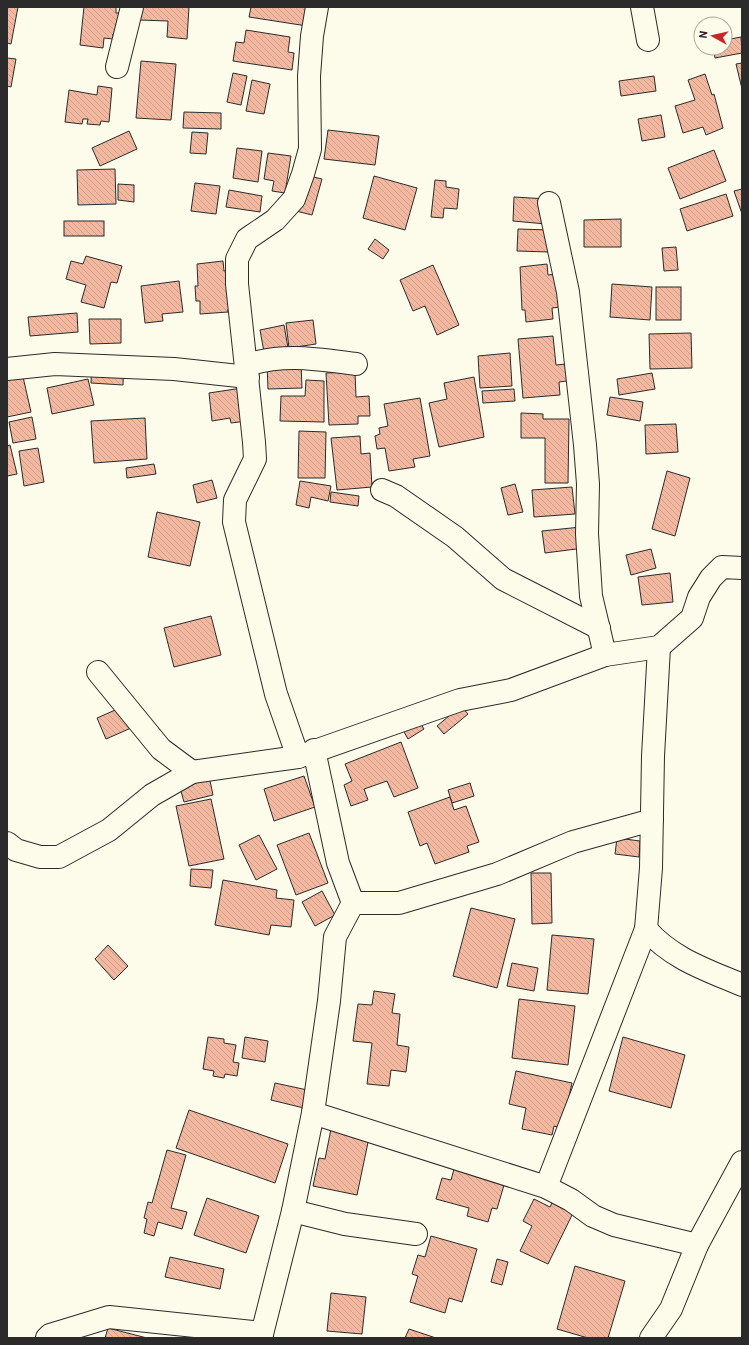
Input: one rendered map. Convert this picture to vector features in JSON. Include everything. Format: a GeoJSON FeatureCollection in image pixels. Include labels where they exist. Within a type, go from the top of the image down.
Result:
{"type":"FeatureCollection","features":[{"type":"Feature","properties":{"kind":"street"},"geometry":{"type":"LineString","coordinates":[[117,67],[132,7]]}},
{"type":"Feature","properties":{"kind":"street"},"geometry":{"type":"LineString","coordinates":[[47,1338],[50,1335],[110,1317],[262,1336],[293,1211],[312,1113],[329,1001],[335,937],[353,903],[338,863],[306,754],[276,694],[234,522],[235,500],[255,459],[237,284],[237,259],[247,240],[275,220],[294,200],[303,174],[310,149],[309,76],[312,36],[317,7]]}},
{"type":"Feature","properties":{"kind":"street"},"geometry":{"type":"LineString","coordinates":[[642,7],[648,40]]}},
{"type":"Feature","properties":{"kind":"street"},"geometry":{"type":"LineString","coordinates":[[549,203],[568,292],[588,484],[587,534],[591,596],[605,655]]}},
{"type":"Feature","properties":{"kind":"street"},"geometry":{"type":"LineString","coordinates":[[7,369],[62,365],[247,371],[267,358],[290,357],[356,364]]}},
{"type":"Feature","properties":{"kind":"street"},"geometry":{"type":"LineString","coordinates":[[382,490],[396,496],[455,537],[503,579],[599,628]]}},
{"type":"Feature","properties":{"kind":"street"},"geometry":{"type":"LineString","coordinates":[[7,843],[16,850],[40,857],[59,857],[109,830],[152,795],[192,772],[306,754],[460,700],[511,690],[605,655],[659,647],[692,618],[699,596],[711,578],[722,568],[742,568]]}},
{"type":"Feature","properties":{"kind":"street"},"geometry":{"type":"LineString","coordinates":[[546,1187],[646,929],[651,868],[659,647]]}},
{"type":"Feature","properties":{"kind":"street"},"geometry":{"type":"LineString","coordinates":[[98,672],[161,749],[192,772]]}},
{"type":"Feature","properties":{"kind":"street"},"geometry":{"type":"LineString","coordinates":[[353,903],[398,903],[497,874],[573,842],[652,820]]}},
{"type":"Feature","properties":{"kind":"street"},"geometry":{"type":"LineString","coordinates":[[646,929],[658,942],[680,959],[742,984]]}},
{"type":"Feature","properties":{"kind":"street"},"geometry":{"type":"LineString","coordinates":[[312,1113],[546,1187],[571,1200],[593,1216],[614,1225],[697,1245]]}},
{"type":"Feature","properties":{"kind":"street"},"geometry":{"type":"LineString","coordinates":[[651,1338],[671,1309],[697,1245],[742,1162]]}},
{"type":"Feature","properties":{"kind":"street"},"geometry":{"type":"LineString","coordinates":[[293,1211],[345,1224],[416,1234]]}},
{"type":"Feature","properties":{"kind":"building"},"geometry":{"type":"Polygon","coordinates":[[[7,7],[18,7],[11,44],[7,43],[7,7]]]}},
{"type":"Feature","properties":{"kind":"building"},"geometry":{"type":"Polygon","coordinates":[[[84,7],[116,7],[116,13],[122,13],[119,34],[113,34],[113,39],[104,38],[103,48],[80,45],[84,7]]]}},
{"type":"Feature","properties":{"kind":"building"},"geometry":{"type":"Polygon","coordinates":[[[140,7],[189,7],[187,39],[167,37],[168,21],[139,20],[140,7]]]}},
{"type":"Feature","properties":{"kind":"building"},"geometry":{"type":"Polygon","coordinates":[[[251,7],[310,7],[307,26],[249,17],[251,7]]]}},
{"type":"Feature","properties":{"kind":"building"},"geometry":{"type":"Polygon","coordinates":[[[246,30],[290,37],[288,52],[294,53],[292,70],[233,61],[236,42],[244,43],[246,30]]]}},
{"type":"Feature","properties":{"kind":"building"},"geometry":{"type":"Polygon","coordinates":[[[741,37],[742,53],[733,55],[733,38],[741,37]]]}},
{"type":"Feature","properties":{"kind":"building"},"geometry":{"type":"Polygon","coordinates":[[[715,56],[726,56],[715,58],[715,56]]]}},
{"type":"Feature","properties":{"kind":"building"},"geometry":{"type":"Polygon","coordinates":[[[7,58],[16,59],[11,87],[7,86],[7,58]]]}},
{"type":"Feature","properties":{"kind":"building"},"geometry":{"type":"Polygon","coordinates":[[[141,61],[176,64],[171,120],[136,118],[141,61]]]}},
{"type":"Feature","properties":{"kind":"building"},"geometry":{"type":"Polygon","coordinates":[[[742,63],[742,89],[736,64],[742,63]]]}},
{"type":"Feature","properties":{"kind":"building"},"geometry":{"type":"Polygon","coordinates":[[[233,73],[247,76],[241,105],[227,102],[233,73]]]}},
{"type":"Feature","properties":{"kind":"building"},"geometry":{"type":"Polygon","coordinates":[[[705,74],[712,95],[714,94],[723,128],[706,135],[703,127],[683,133],[675,106],[695,100],[688,80],[705,74]]]}},
{"type":"Feature","properties":{"kind":"building"},"geometry":{"type":"Polygon","coordinates":[[[654,76],[656,91],[621,96],[619,81],[654,76]]]}},
{"type":"Feature","properties":{"kind":"building"},"geometry":{"type":"Polygon","coordinates":[[[252,80],[270,84],[264,114],[246,111],[252,80]]]}},
{"type":"Feature","properties":{"kind":"building"},"geometry":{"type":"Polygon","coordinates":[[[98,86],[112,88],[109,122],[101,121],[100,125],[87,124],[88,119],[83,119],[82,124],[65,122],[69,90],[97,95],[98,86]]]}},
{"type":"Feature","properties":{"kind":"building"},"geometry":{"type":"Polygon","coordinates":[[[184,112],[221,113],[221,129],[183,128],[184,112]]]}},
{"type":"Feature","properties":{"kind":"building"},"geometry":{"type":"Polygon","coordinates":[[[661,115],[665,137],[642,141],[638,119],[661,115]]]}},
{"type":"Feature","properties":{"kind":"building"},"geometry":{"type":"Polygon","coordinates":[[[328,130],[379,136],[375,165],[324,159],[328,130]]]}},
{"type":"Feature","properties":{"kind":"building"},"geometry":{"type":"Polygon","coordinates":[[[129,131],[137,149],[100,166],[92,148],[129,131]]]}},
{"type":"Feature","properties":{"kind":"building"},"geometry":{"type":"Polygon","coordinates":[[[192,132],[208,133],[206,154],[190,153],[192,132]]]}},
{"type":"Feature","properties":{"kind":"building"},"geometry":{"type":"Polygon","coordinates":[[[237,148],[262,151],[258,182],[233,178],[237,148]]]}},
{"type":"Feature","properties":{"kind":"building"},"geometry":{"type":"Polygon","coordinates":[[[714,150],[726,181],[680,199],[668,168],[714,150]]]}},
{"type":"Feature","properties":{"kind":"building"},"geometry":{"type":"Polygon","coordinates":[[[268,153],[291,156],[285,193],[272,191],[274,181],[264,179],[268,153]]]}},
{"type":"Feature","properties":{"kind":"building"},"geometry":{"type":"Polygon","coordinates":[[[115,169],[116,204],[78,205],[77,170],[115,169]]]}},
{"type":"Feature","properties":{"kind":"building"},"geometry":{"type":"Polygon","coordinates":[[[305,175],[322,179],[312,215],[296,211],[305,175]]]}},
{"type":"Feature","properties":{"kind":"building"},"geometry":{"type":"Polygon","coordinates":[[[374,176],[417,188],[405,230],[363,218],[374,176]]]}},
{"type":"Feature","properties":{"kind":"building"},"geometry":{"type":"Polygon","coordinates":[[[435,180],[446,181],[446,187],[459,189],[457,209],[444,208],[443,218],[431,217],[435,180]]]}},
{"type":"Feature","properties":{"kind":"building"},"geometry":{"type":"Polygon","coordinates":[[[195,183],[220,186],[216,214],[191,211],[195,183]]]}},
{"type":"Feature","properties":{"kind":"building"},"geometry":{"type":"Polygon","coordinates":[[[118,184],[134,185],[134,202],[118,200],[118,184]]]}},
{"type":"Feature","properties":{"kind":"building"},"geometry":{"type":"Polygon","coordinates":[[[742,189],[742,214],[734,191],[742,189]]]}},
{"type":"Feature","properties":{"kind":"building"},"geometry":{"type":"Polygon","coordinates":[[[229,190],[262,196],[260,212],[226,207],[229,190]]]}},
{"type":"Feature","properties":{"kind":"building"},"geometry":{"type":"Polygon","coordinates":[[[726,194],[733,216],[687,231],[680,209],[726,194]]]}},
{"type":"Feature","properties":{"kind":"building"},"geometry":{"type":"Polygon","coordinates":[[[514,197],[548,199],[546,224],[513,221],[514,197]]]}},
{"type":"Feature","properties":{"kind":"building"},"geometry":{"type":"Polygon","coordinates":[[[621,219],[621,247],[584,247],[584,220],[621,219]]]}},
{"type":"Feature","properties":{"kind":"building"},"geometry":{"type":"Polygon","coordinates":[[[64,221],[104,221],[104,236],[64,236],[64,221]]]}},
{"type":"Feature","properties":{"kind":"building"},"geometry":{"type":"Polygon","coordinates":[[[518,229],[550,230],[549,252],[517,251],[518,229]]]}},
{"type":"Feature","properties":{"kind":"building"},"geometry":{"type":"Polygon","coordinates":[[[375,239],[389,250],[383,259],[368,249],[375,239]]]}},
{"type":"Feature","properties":{"kind":"building"},"geometry":{"type":"Polygon","coordinates":[[[676,247],[678,270],[664,271],[662,248],[676,247]]]}},
{"type":"Feature","properties":{"kind":"building"},"geometry":{"type":"Polygon","coordinates":[[[86,256],[122,266],[117,283],[111,282],[104,308],[81,302],[86,285],[66,279],[71,261],[83,264],[86,256]]]}},
{"type":"Feature","properties":{"kind":"building"},"geometry":{"type":"Polygon","coordinates":[[[223,261],[224,271],[231,271],[232,309],[228,309],[228,312],[200,314],[200,301],[196,301],[195,286],[198,286],[197,264],[223,261]]]}},
{"type":"Feature","properties":{"kind":"building"},"geometry":{"type":"Polygon","coordinates":[[[547,264],[548,275],[557,274],[560,307],[552,308],[553,319],[526,322],[525,310],[522,310],[520,267],[547,264]]]}},
{"type":"Feature","properties":{"kind":"building"},"geometry":{"type":"Polygon","coordinates":[[[433,265],[459,325],[437,335],[425,306],[413,311],[400,280],[433,265]]]}},
{"type":"Feature","properties":{"kind":"building"},"geometry":{"type":"Polygon","coordinates":[[[179,281],[183,312],[162,314],[163,321],[145,323],[141,286],[179,281]]]}},
{"type":"Feature","properties":{"kind":"building"},"geometry":{"type":"Polygon","coordinates":[[[612,284],[652,287],[650,320],[610,317],[612,284]]]}},
{"type":"Feature","properties":{"kind":"building"},"geometry":{"type":"Polygon","coordinates":[[[656,287],[681,287],[681,320],[656,320],[656,287]]]}},
{"type":"Feature","properties":{"kind":"building"},"geometry":{"type":"Polygon","coordinates":[[[77,313],[78,332],[30,336],[28,317],[77,313]]]}},
{"type":"Feature","properties":{"kind":"building"},"geometry":{"type":"Polygon","coordinates":[[[89,319],[121,319],[121,343],[90,344],[89,319]]]}},
{"type":"Feature","properties":{"kind":"building"},"geometry":{"type":"Polygon","coordinates":[[[313,320],[316,344],[289,348],[286,323],[313,320]]]}},
{"type":"Feature","properties":{"kind":"building"},"geometry":{"type":"Polygon","coordinates":[[[284,325],[288,348],[264,352],[260,330],[284,325]]]}},
{"type":"Feature","properties":{"kind":"building"},"geometry":{"type":"Polygon","coordinates":[[[691,333],[692,368],[650,369],[649,334],[691,333]]]}},
{"type":"Feature","properties":{"kind":"building"},"geometry":{"type":"Polygon","coordinates":[[[553,336],[556,365],[566,364],[567,381],[559,382],[560,395],[523,398],[518,339],[553,336]]]}},
{"type":"Feature","properties":{"kind":"building"},"geometry":{"type":"Polygon","coordinates":[[[510,353],[512,386],[480,388],[478,356],[510,353]]]}},
{"type":"Feature","properties":{"kind":"building"},"geometry":{"type":"Polygon","coordinates":[[[92,355],[124,356],[123,385],[91,383],[92,355]]]}},
{"type":"Feature","properties":{"kind":"building"},"geometry":{"type":"Polygon","coordinates":[[[301,363],[302,388],[268,389],[267,364],[301,363]]]}},
{"type":"Feature","properties":{"kind":"building"},"geometry":{"type":"Polygon","coordinates":[[[21,368],[31,412],[7,417],[7,371],[21,368]]]}},
{"type":"Feature","properties":{"kind":"building"},"geometry":{"type":"Polygon","coordinates":[[[355,372],[356,397],[369,396],[370,416],[358,416],[358,424],[329,425],[326,373],[355,372]]]}},
{"type":"Feature","properties":{"kind":"building"},"geometry":{"type":"Polygon","coordinates":[[[652,373],[655,389],[619,395],[617,379],[652,373]]]}},
{"type":"Feature","properties":{"kind":"building"},"geometry":{"type":"Polygon","coordinates":[[[474,377],[484,437],[439,447],[429,403],[447,399],[444,383],[474,377]]]}},
{"type":"Feature","properties":{"kind":"building"},"geometry":{"type":"Polygon","coordinates":[[[88,379],[94,405],[52,414],[47,388],[88,379]]]}},
{"type":"Feature","properties":{"kind":"building"},"geometry":{"type":"Polygon","coordinates":[[[306,380],[324,381],[324,422],[280,421],[281,396],[305,396],[306,380]]]}},
{"type":"Feature","properties":{"kind":"building"},"geometry":{"type":"Polygon","coordinates":[[[242,388],[247,421],[231,423],[230,418],[212,421],[209,393],[242,388]]]}},
{"type":"Feature","properties":{"kind":"building"},"geometry":{"type":"Polygon","coordinates":[[[514,389],[515,401],[483,403],[482,391],[514,389]]]}},
{"type":"Feature","properties":{"kind":"building"},"geometry":{"type":"Polygon","coordinates":[[[610,397],[643,402],[640,421],[607,415],[610,397]]]}},
{"type":"Feature","properties":{"kind":"building"},"geometry":{"type":"Polygon","coordinates":[[[420,398],[430,456],[413,459],[415,467],[389,471],[385,448],[377,449],[375,436],[380,434],[379,428],[388,426],[384,404],[420,398]]]}},
{"type":"Feature","properties":{"kind":"building"},"geometry":{"type":"Polygon","coordinates":[[[521,413],[543,414],[543,419],[569,419],[568,483],[545,483],[545,438],[521,438],[521,413]]]}},
{"type":"Feature","properties":{"kind":"building"},"geometry":{"type":"Polygon","coordinates":[[[32,417],[36,439],[13,443],[9,422],[32,417]]]}},
{"type":"Feature","properties":{"kind":"building"},"geometry":{"type":"Polygon","coordinates":[[[145,418],[147,459],[94,463],[91,421],[145,418]]]}},
{"type":"Feature","properties":{"kind":"building"},"geometry":{"type":"Polygon","coordinates":[[[676,424],[678,452],[646,454],[645,425],[676,424]]]}},
{"type":"Feature","properties":{"kind":"building"},"geometry":{"type":"Polygon","coordinates":[[[299,431],[326,432],[325,478],[298,478],[299,431]]]}},
{"type":"Feature","properties":{"kind":"building"},"geometry":{"type":"Polygon","coordinates":[[[360,436],[361,454],[370,453],[372,487],[337,490],[331,438],[360,436]]]}},
{"type":"Feature","properties":{"kind":"building"},"geometry":{"type":"Polygon","coordinates":[[[10,445],[17,474],[7,476],[7,446],[10,445]]]}},
{"type":"Feature","properties":{"kind":"building"},"geometry":{"type":"Polygon","coordinates":[[[38,448],[44,482],[24,486],[19,451],[38,448]]]}},
{"type":"Feature","properties":{"kind":"building"},"geometry":{"type":"Polygon","coordinates":[[[154,464],[156,474],[127,478],[126,468],[154,464]]]}},
{"type":"Feature","properties":{"kind":"building"},"geometry":{"type":"Polygon","coordinates":[[[667,471],[690,478],[675,536],[652,529],[667,471]]]}},
{"type":"Feature","properties":{"kind":"building"},"geometry":{"type":"Polygon","coordinates":[[[212,480],[217,498],[197,503],[193,485],[212,480]]]}},
{"type":"Feature","properties":{"kind":"building"},"geometry":{"type":"Polygon","coordinates":[[[300,481],[331,486],[328,501],[311,497],[309,508],[296,505],[300,481]]]}},
{"type":"Feature","properties":{"kind":"building"},"geometry":{"type":"Polygon","coordinates":[[[515,484],[523,512],[508,515],[501,488],[515,484]]]}},
{"type":"Feature","properties":{"kind":"building"},"geometry":{"type":"Polygon","coordinates":[[[572,487],[575,514],[534,517],[532,490],[572,487]]]}},
{"type":"Feature","properties":{"kind":"building"},"geometry":{"type":"Polygon","coordinates":[[[331,492],[359,496],[358,506],[330,502],[331,492]]]}},
{"type":"Feature","properties":{"kind":"building"},"geometry":{"type":"Polygon","coordinates":[[[157,512],[200,522],[190,566],[148,557],[157,512]]]}},
{"type":"Feature","properties":{"kind":"building"},"geometry":{"type":"Polygon","coordinates":[[[581,527],[584,548],[545,553],[542,531],[581,527]]]}},
{"type":"Feature","properties":{"kind":"building"},"geometry":{"type":"Polygon","coordinates":[[[651,549],[656,568],[631,575],[626,555],[651,549]]]}},
{"type":"Feature","properties":{"kind":"building"},"geometry":{"type":"Polygon","coordinates":[[[670,573],[673,602],[642,605],[638,577],[670,573]]]}},
{"type":"Feature","properties":{"kind":"building"},"geometry":{"type":"Polygon","coordinates":[[[211,616],[221,655],[174,667],[164,628],[211,616]]]}},
{"type":"Feature","properties":{"kind":"building"},"geometry":{"type":"Polygon","coordinates":[[[461,706],[468,714],[444,734],[437,726],[461,706]]]}},
{"type":"Feature","properties":{"kind":"building"},"geometry":{"type":"Polygon","coordinates":[[[122,707],[131,728],[106,739],[97,718],[122,707]]]}},
{"type":"Feature","properties":{"kind":"building"},"geometry":{"type":"Polygon","coordinates":[[[418,720],[424,729],[408,739],[403,730],[418,720]]]}},
{"type":"Feature","properties":{"kind":"building"},"geometry":{"type":"Polygon","coordinates":[[[401,742],[418,788],[394,797],[387,781],[364,789],[368,800],[351,806],[344,785],[352,781],[345,764],[401,742]]]}},
{"type":"Feature","properties":{"kind":"building"},"geometry":{"type":"Polygon","coordinates":[[[209,776],[213,795],[184,802],[179,784],[209,776]]]}},
{"type":"Feature","properties":{"kind":"building"},"geometry":{"type":"Polygon","coordinates":[[[304,776],[315,807],[274,821],[264,789],[304,776]]]}},
{"type":"Feature","properties":{"kind":"building"},"geometry":{"type":"Polygon","coordinates":[[[470,783],[474,796],[452,803],[448,790],[470,783]]]}},
{"type":"Feature","properties":{"kind":"building"},"geometry":{"type":"Polygon","coordinates":[[[450,797],[454,810],[466,806],[479,842],[467,846],[469,852],[435,864],[427,843],[420,846],[408,812],[450,797]]]}},
{"type":"Feature","properties":{"kind":"building"},"geometry":{"type":"Polygon","coordinates":[[[211,799],[224,859],[189,866],[176,806],[211,799]]]}},
{"type":"Feature","properties":{"kind":"building"},"geometry":{"type":"Polygon","coordinates":[[[309,833],[328,883],[296,895],[277,845],[309,833]]]}},
{"type":"Feature","properties":{"kind":"building"},"geometry":{"type":"Polygon","coordinates":[[[259,835],[277,869],[256,880],[239,845],[259,835]]]}},
{"type":"Feature","properties":{"kind":"building"},"geometry":{"type":"Polygon","coordinates":[[[617,838],[640,841],[639,857],[615,854],[617,838]]]}},
{"type":"Feature","properties":{"kind":"building"},"geometry":{"type":"Polygon","coordinates":[[[191,869],[213,870],[211,888],[190,886],[191,869]]]}},
{"type":"Feature","properties":{"kind":"building"},"geometry":{"type":"Polygon","coordinates":[[[531,873],[551,873],[552,923],[532,924],[531,873]]]}},
{"type":"Feature","properties":{"kind":"building"},"geometry":{"type":"Polygon","coordinates":[[[223,880],[277,890],[276,898],[294,900],[291,927],[271,925],[269,935],[215,925],[223,880]]]}},
{"type":"Feature","properties":{"kind":"building"},"geometry":{"type":"Polygon","coordinates":[[[322,891],[335,915],[315,926],[302,902],[322,891]]]}},
{"type":"Feature","properties":{"kind":"building"},"geometry":{"type":"Polygon","coordinates":[[[471,908],[515,919],[497,988],[453,976],[471,908]]]}},
{"type":"Feature","properties":{"kind":"building"},"geometry":{"type":"Polygon","coordinates":[[[552,935],[594,939],[588,994],[547,990],[552,935]]]}},
{"type":"Feature","properties":{"kind":"building"},"geometry":{"type":"Polygon","coordinates":[[[108,945],[128,966],[114,980],[95,959],[108,945]]]}},
{"type":"Feature","properties":{"kind":"building"},"geometry":{"type":"Polygon","coordinates":[[[512,963],[538,968],[534,991],[507,986],[512,963]]]}},
{"type":"Feature","properties":{"kind":"building"},"geometry":{"type":"Polygon","coordinates":[[[374,991],[395,994],[392,1013],[400,1014],[397,1045],[409,1047],[406,1072],[391,1070],[389,1086],[367,1084],[372,1043],[353,1041],[358,1004],[372,1005],[374,991]]]}},
{"type":"Feature","properties":{"kind":"building"},"geometry":{"type":"Polygon","coordinates":[[[519,999],[575,1006],[568,1065],[512,1058],[519,999]]]}},
{"type":"Feature","properties":{"kind":"building"},"geometry":{"type":"Polygon","coordinates":[[[208,1037],[224,1039],[224,1043],[236,1045],[233,1062],[239,1063],[237,1076],[225,1074],[224,1078],[213,1076],[214,1071],[203,1069],[208,1037]]]}},
{"type":"Feature","properties":{"kind":"building"},"geometry":{"type":"Polygon","coordinates":[[[245,1037],[268,1041],[265,1062],[242,1058],[245,1037]]]}},
{"type":"Feature","properties":{"kind":"building"},"geometry":{"type":"Polygon","coordinates":[[[623,1037],[685,1055],[671,1108],[609,1091],[623,1037]]]}},
{"type":"Feature","properties":{"kind":"building"},"geometry":{"type":"Polygon","coordinates":[[[516,1071],[572,1083],[562,1128],[554,1126],[552,1135],[522,1129],[526,1108],[509,1104],[516,1071]]]}},
{"type":"Feature","properties":{"kind":"building"},"geometry":{"type":"Polygon","coordinates":[[[275,1083],[312,1091],[308,1109],[271,1100],[275,1083]]]}},
{"type":"Feature","properties":{"kind":"building"},"geometry":{"type":"Polygon","coordinates":[[[189,1110],[288,1144],[275,1183],[176,1148],[189,1110]]]}},
{"type":"Feature","properties":{"kind":"building"},"geometry":{"type":"Polygon","coordinates":[[[333,1119],[371,1128],[357,1195],[313,1186],[319,1158],[325,1159],[333,1119]]]}},
{"type":"Feature","properties":{"kind":"building"},"geometry":{"type":"Polygon","coordinates":[[[167,1150],[186,1155],[171,1208],[187,1212],[182,1229],[158,1222],[154,1236],[144,1233],[147,1219],[144,1218],[148,1202],[152,1203],[167,1150]]]}},
{"type":"Feature","properties":{"kind":"building"},"geometry":{"type":"Polygon","coordinates":[[[454,1169],[504,1185],[497,1209],[492,1208],[488,1222],[467,1216],[469,1208],[436,1199],[442,1178],[451,1180],[454,1169]]]}},
{"type":"Feature","properties":{"kind":"building"},"geometry":{"type":"Polygon","coordinates":[[[207,1198],[259,1216],[246,1253],[194,1235],[207,1198]]]}},
{"type":"Feature","properties":{"kind":"building"},"geometry":{"type":"Polygon","coordinates":[[[534,1199],[550,1207],[554,1199],[575,1209],[548,1264],[520,1251],[532,1226],[523,1221],[534,1199]]]}},
{"type":"Feature","properties":{"kind":"building"},"geometry":{"type":"Polygon","coordinates":[[[431,1236],[477,1249],[462,1302],[449,1298],[445,1313],[410,1302],[418,1276],[412,1274],[418,1255],[425,1257],[431,1236]]]}},
{"type":"Feature","properties":{"kind":"building"},"geometry":{"type":"Polygon","coordinates":[[[170,1257],[224,1269],[220,1289],[165,1277],[170,1257]]]}},
{"type":"Feature","properties":{"kind":"building"},"geometry":{"type":"Polygon","coordinates":[[[497,1259],[508,1262],[502,1285],[491,1282],[497,1259]]]}},
{"type":"Feature","properties":{"kind":"building"},"geometry":{"type":"Polygon","coordinates":[[[575,1266],[625,1281],[608,1338],[588,1338],[557,1329],[575,1266]]]}},
{"type":"Feature","properties":{"kind":"building"},"geometry":{"type":"Polygon","coordinates":[[[331,1293],[366,1297],[362,1334],[327,1331],[331,1293]]]}},
{"type":"Feature","properties":{"kind":"building"},"geometry":{"type":"Polygon","coordinates":[[[108,1328],[147,1338],[105,1338],[108,1328]]]}},
{"type":"Feature","properties":{"kind":"building"},"geometry":{"type":"Polygon","coordinates":[[[409,1329],[436,1338],[405,1338],[409,1329]]]}}]}
